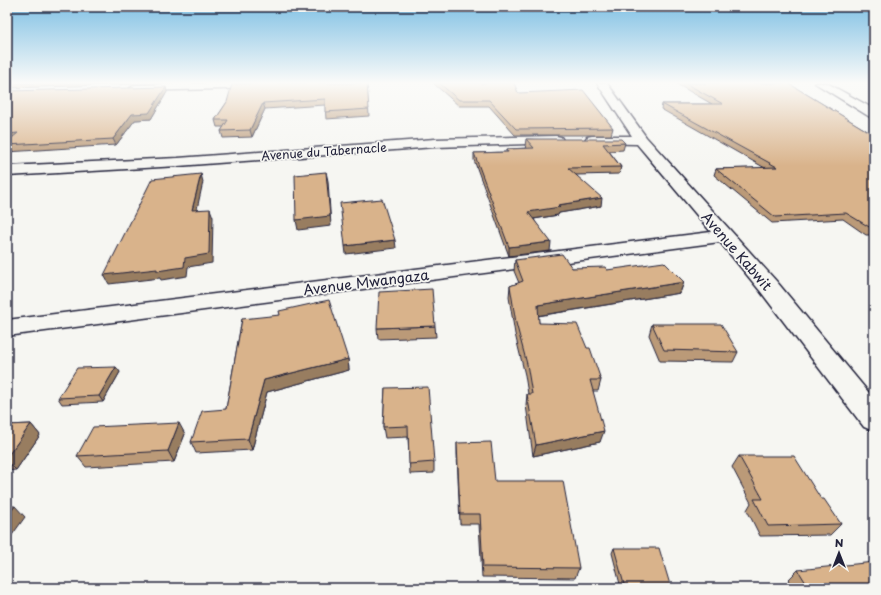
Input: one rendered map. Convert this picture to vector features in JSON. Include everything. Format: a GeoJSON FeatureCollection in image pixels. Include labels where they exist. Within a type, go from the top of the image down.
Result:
{"type":"FeatureCollection","features":[{"type":"Feature","properties":{"kind":"street","name":"Avenue Kabwit"},"geometry":{"type":"LineString","coordinates":[[621,111],[641,140],[769,287],[874,418]]}},
{"type":"Feature","properties":{"kind":"street","name":"Avenue du Tabernacle"},"geometry":{"type":"LineString","coordinates":[[7,171],[217,159],[442,142],[641,140]]}},
{"type":"Feature","properties":{"kind":"street","name":"Avenue Mwangaza"},"geometry":{"type":"LineString","coordinates":[[7,328],[724,236]]}},
{"type":"Feature","properties":{"kind":"building"},"geometry":{"type":"Polygon","coordinates":[[[7,111],[150,111],[149,113],[132,114],[113,139],[7,145],[7,142],[18,133],[7,134],[7,111]]]}},
{"type":"Feature","properties":{"kind":"building"},"geometry":{"type":"Polygon","coordinates":[[[221,111],[259,111],[250,130],[221,131],[228,120],[215,120],[221,111]]]}},
{"type":"Feature","properties":{"kind":"building"},"geometry":{"type":"Polygon","coordinates":[[[325,111],[343,111],[325,112],[325,111]]]}},
{"type":"Feature","properties":{"kind":"building"},"geometry":{"type":"Polygon","coordinates":[[[499,111],[599,111],[613,128],[516,129],[499,111]]]}},
{"type":"Feature","properties":{"kind":"building"},"geometry":{"type":"Polygon","coordinates":[[[674,111],[834,111],[874,135],[874,228],[871,228],[846,213],[775,217],[716,169],[777,167],[674,111]]]}},
{"type":"Feature","properties":{"kind":"building"},"geometry":{"type":"Polygon","coordinates":[[[526,139],[621,139],[625,143],[603,144],[621,167],[568,168],[602,198],[558,205],[560,207],[528,212],[551,242],[509,247],[474,153],[508,152],[507,149],[534,148],[526,139]]]}},
{"type":"Feature","properties":{"kind":"building"},"geometry":{"type":"Polygon","coordinates":[[[326,172],[330,216],[296,220],[295,175],[326,172]]]}},
{"type":"Feature","properties":{"kind":"building"},"geometry":{"type":"Polygon","coordinates":[[[201,174],[192,210],[210,209],[209,254],[185,258],[184,267],[157,271],[157,269],[104,275],[152,179],[201,174]]]}},
{"type":"Feature","properties":{"kind":"building"},"geometry":{"type":"Polygon","coordinates":[[[382,199],[395,240],[345,246],[340,203],[382,199]]]}},
{"type":"Feature","properties":{"kind":"building"},"geometry":{"type":"Polygon","coordinates":[[[562,254],[572,268],[605,267],[607,270],[664,262],[684,282],[538,305],[539,323],[577,324],[587,348],[590,348],[601,380],[590,380],[604,431],[536,445],[527,394],[532,394],[527,364],[516,323],[510,286],[523,281],[515,260],[562,254]]]}},
{"type":"Feature","properties":{"kind":"building"},"geometry":{"type":"Polygon","coordinates":[[[432,289],[435,326],[377,328],[379,292],[432,289]]]}},
{"type":"Feature","properties":{"kind":"building"},"geometry":{"type":"Polygon","coordinates":[[[329,300],[348,359],[264,380],[248,439],[191,442],[202,411],[226,409],[242,319],[280,315],[279,311],[329,300]]]}},
{"type":"Feature","properties":{"kind":"building"},"geometry":{"type":"Polygon","coordinates":[[[652,324],[721,324],[738,352],[664,350],[652,324]]]}},
{"type":"Feature","properties":{"kind":"building"},"geometry":{"type":"Polygon","coordinates":[[[116,367],[99,396],[58,398],[77,368],[116,367]]]}},
{"type":"Feature","properties":{"kind":"building"},"geometry":{"type":"Polygon","coordinates":[[[428,387],[434,462],[409,464],[408,426],[383,427],[385,388],[428,387]]]}},
{"type":"Feature","properties":{"kind":"building"},"geometry":{"type":"Polygon","coordinates":[[[179,423],[168,451],[77,456],[93,427],[179,423]]]}},
{"type":"Feature","properties":{"kind":"building"},"geometry":{"type":"Polygon","coordinates":[[[31,424],[7,457],[7,425],[31,424]]]}},
{"type":"Feature","properties":{"kind":"building"},"geometry":{"type":"Polygon","coordinates":[[[491,442],[495,481],[563,481],[579,568],[483,567],[480,514],[460,514],[457,443],[491,442]]]}},
{"type":"Feature","properties":{"kind":"building"},"geometry":{"type":"Polygon","coordinates":[[[739,456],[794,456],[821,499],[824,499],[841,524],[768,526],[754,499],[763,499],[739,456]]]}},
{"type":"Feature","properties":{"kind":"building"},"geometry":{"type":"Polygon","coordinates":[[[7,506],[15,506],[7,516],[7,506]]]}},
{"type":"Feature","properties":{"kind":"building"},"geometry":{"type":"Polygon","coordinates":[[[614,548],[659,548],[671,588],[625,588],[614,548]]]}},
{"type":"Feature","properties":{"kind":"building"},"geometry":{"type":"Polygon","coordinates":[[[874,562],[874,588],[809,588],[798,570],[874,562]]]}}]}
